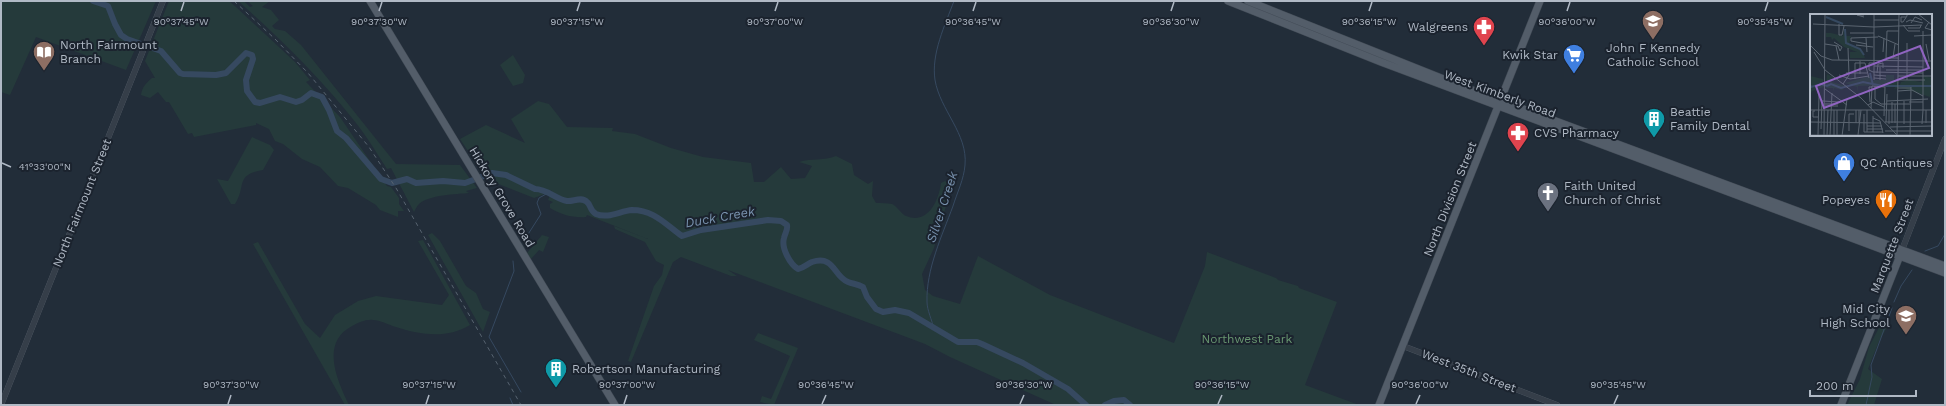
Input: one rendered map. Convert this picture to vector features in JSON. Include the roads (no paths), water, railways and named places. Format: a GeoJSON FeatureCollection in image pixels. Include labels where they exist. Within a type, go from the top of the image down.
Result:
{"type":"FeatureCollection","features":[{"type":"Feature","properties":{"kind":"main road","name":"Hickory Grove Road"},"geometry":{"type":"LineString","coordinates":[[370,1],[615,405]]}},
{"type":"Feature","properties":{"kind":"main road","name":"West Kimberly Road"},"geometry":{"type":"LineString","coordinates":[[1228,1],[1381,62],[1500,102]]}},
{"type":"Feature","properties":{"kind":"main road","name":"West Kimberly Road"},"geometry":{"type":"LineString","coordinates":[[1248,1],[1500,102],[1901,253],[1945,273]]}},
{"type":"Feature","properties":{"kind":"main road","name":"North Division Street"},"geometry":{"type":"LineString","coordinates":[[1380,405],[1540,1]]}},
{"type":"Feature","properties":{"kind":"main road","name":"West Kimberly Road"},"geometry":{"type":"LineString","coordinates":[[1901,253],[1945,266]]}},
{"type":"Feature","properties":{"kind":"main road","name":"Marquette Street"},"geometry":{"type":"LineString","coordinates":[[1841,405],[1901,253]]}},
{"type":"Feature","properties":{"kind":"street","name":"North Fairmount Street"},"geometry":{"type":"LineString","coordinates":[[2,405],[163,1]]}},
{"type":"Feature","properties":{"kind":"street","name":"Marquette Street"},"geometry":{"type":"LineString","coordinates":[[1901,253],[1945,139]]}},
{"type":"Feature","properties":{"kind":"street","name":"West 35th Street"},"geometry":{"type":"LineString","coordinates":[[1403,346],[1557,405]]}},
{"type":"Feature","properties":{"kind":"waterway","name":"Duck Creek"},"geometry":{"type":"LineString","coordinates":[[93,1],[108,6],[121,35],[127,39],[161,51],[180,73],[216,75],[226,73],[246,53],[252,55],[253,59],[246,80],[247,91],[255,102],[260,103],[280,97],[296,102],[302,100],[311,93],[322,97],[337,131],[346,138],[381,179],[392,183],[407,179],[416,183],[443,181],[465,183],[492,173],[506,175],[563,200],[585,200],[596,214],[605,216],[632,210],[647,212],[659,218],[682,236],[701,230],[768,220],[781,221],[787,225],[783,242],[785,251],[789,260],[798,269],[812,262],[825,261],[830,264],[843,279],[863,287],[867,297],[876,309],[883,312],[895,310],[909,313],[958,342],[977,342],[982,344],[1023,363],[1068,389],[1086,405]]}},
{"type":"Feature","properties":{"kind":"waterway","name":"Silver Creek"},"geometry":{"type":"LineString","coordinates":[[934,329],[927,305],[929,277],[962,181],[965,165],[965,154],[962,143],[958,132],[942,102],[935,80],[934,70],[937,50],[954,1]]}},
{"type":"Feature","properties":{"kind":"waterway"},"geometry":{"type":"LineString","coordinates":[[525,239],[541,214],[537,203],[539,198],[548,193]]}},
{"type":"Feature","properties":{"kind":"waterway"},"geometry":{"type":"LineString","coordinates":[[1925,251],[1938,246],[1945,234]]}},
{"type":"Feature","properties":{"kind":"waterway"},"geometry":{"type":"LineString","coordinates":[[513,261],[514,271],[489,337],[521,392]]}},
{"type":"Feature","properties":{"kind":"waterway"},"geometry":{"type":"LineString","coordinates":[[1894,302],[1901,286],[1912,270]]}},
{"type":"Feature","properties":{"kind":"waterway"},"geometry":{"type":"LineString","coordinates":[[1866,405],[1872,377],[1871,365],[1892,308]]}},
{"type":"Feature","properties":{"kind":"waterway"},"geometry":{"type":"LineString","coordinates":[[510,398],[513,405]]}},
{"type":"Feature","properties":{"kind":"waterway","name":"Duck Creek"},"geometry":{"type":"LineString","coordinates":[[1105,405],[1114,401],[1124,400],[1130,405]]}},
{"type":"Feature","properties":{"kind":"railway"},"geometry":{"type":"LineString","coordinates":[[234,1],[275,39],[308,73],[369,147],[396,188],[521,405]]}},
{"type":"Feature","properties":{"kind":"place","name":"John F Kennedy Catholic School"},"geometry":{"type":"Point","coordinates":[1653,40]}},
{"type":"Feature","properties":{"kind":"place","name":"Walgreens"},"geometry":{"type":"Point","coordinates":[1484,46]}},
{"type":"Feature","properties":{"kind":"place","name":"North Fairmount Branch"},"geometry":{"type":"Point","coordinates":[44,72]}},
{"type":"Feature","properties":{"kind":"place","name":"Kwik Star"},"geometry":{"type":"Point","coordinates":[1574,74]}},
{"type":"Feature","properties":{"kind":"place","name":"Beattie Family Dental"},"geometry":{"type":"Point","coordinates":[1654,138]}},
{"type":"Feature","properties":{"kind":"place","name":"CVS Pharmacy"},"geometry":{"type":"Point","coordinates":[1518,152]}},
{"type":"Feature","properties":{"kind":"place","name":"QC Antiques"},"geometry":{"type":"Point","coordinates":[1844,182]}},
{"type":"Feature","properties":{"kind":"place","name":"Faith United Church of Christ"},"geometry":{"type":"Point","coordinates":[1548,212]}},
{"type":"Feature","properties":{"kind":"place","name":"Popeyes"},"geometry":{"type":"Point","coordinates":[1886,220]}},
{"type":"Feature","properties":{"kind":"place","name":"Mid City High School"},"geometry":{"type":"Point","coordinates":[1906,336]}},
{"type":"Feature","properties":{"kind":"place","name":"Robertson Manufacturing"},"geometry":{"type":"Point","coordinates":[556,388]}},
{"type":"Feature","properties":{"kind":"park label","name":"Northwest Park"},"geometry":{"type":"Point","coordinates":[1247,339]}}]}
